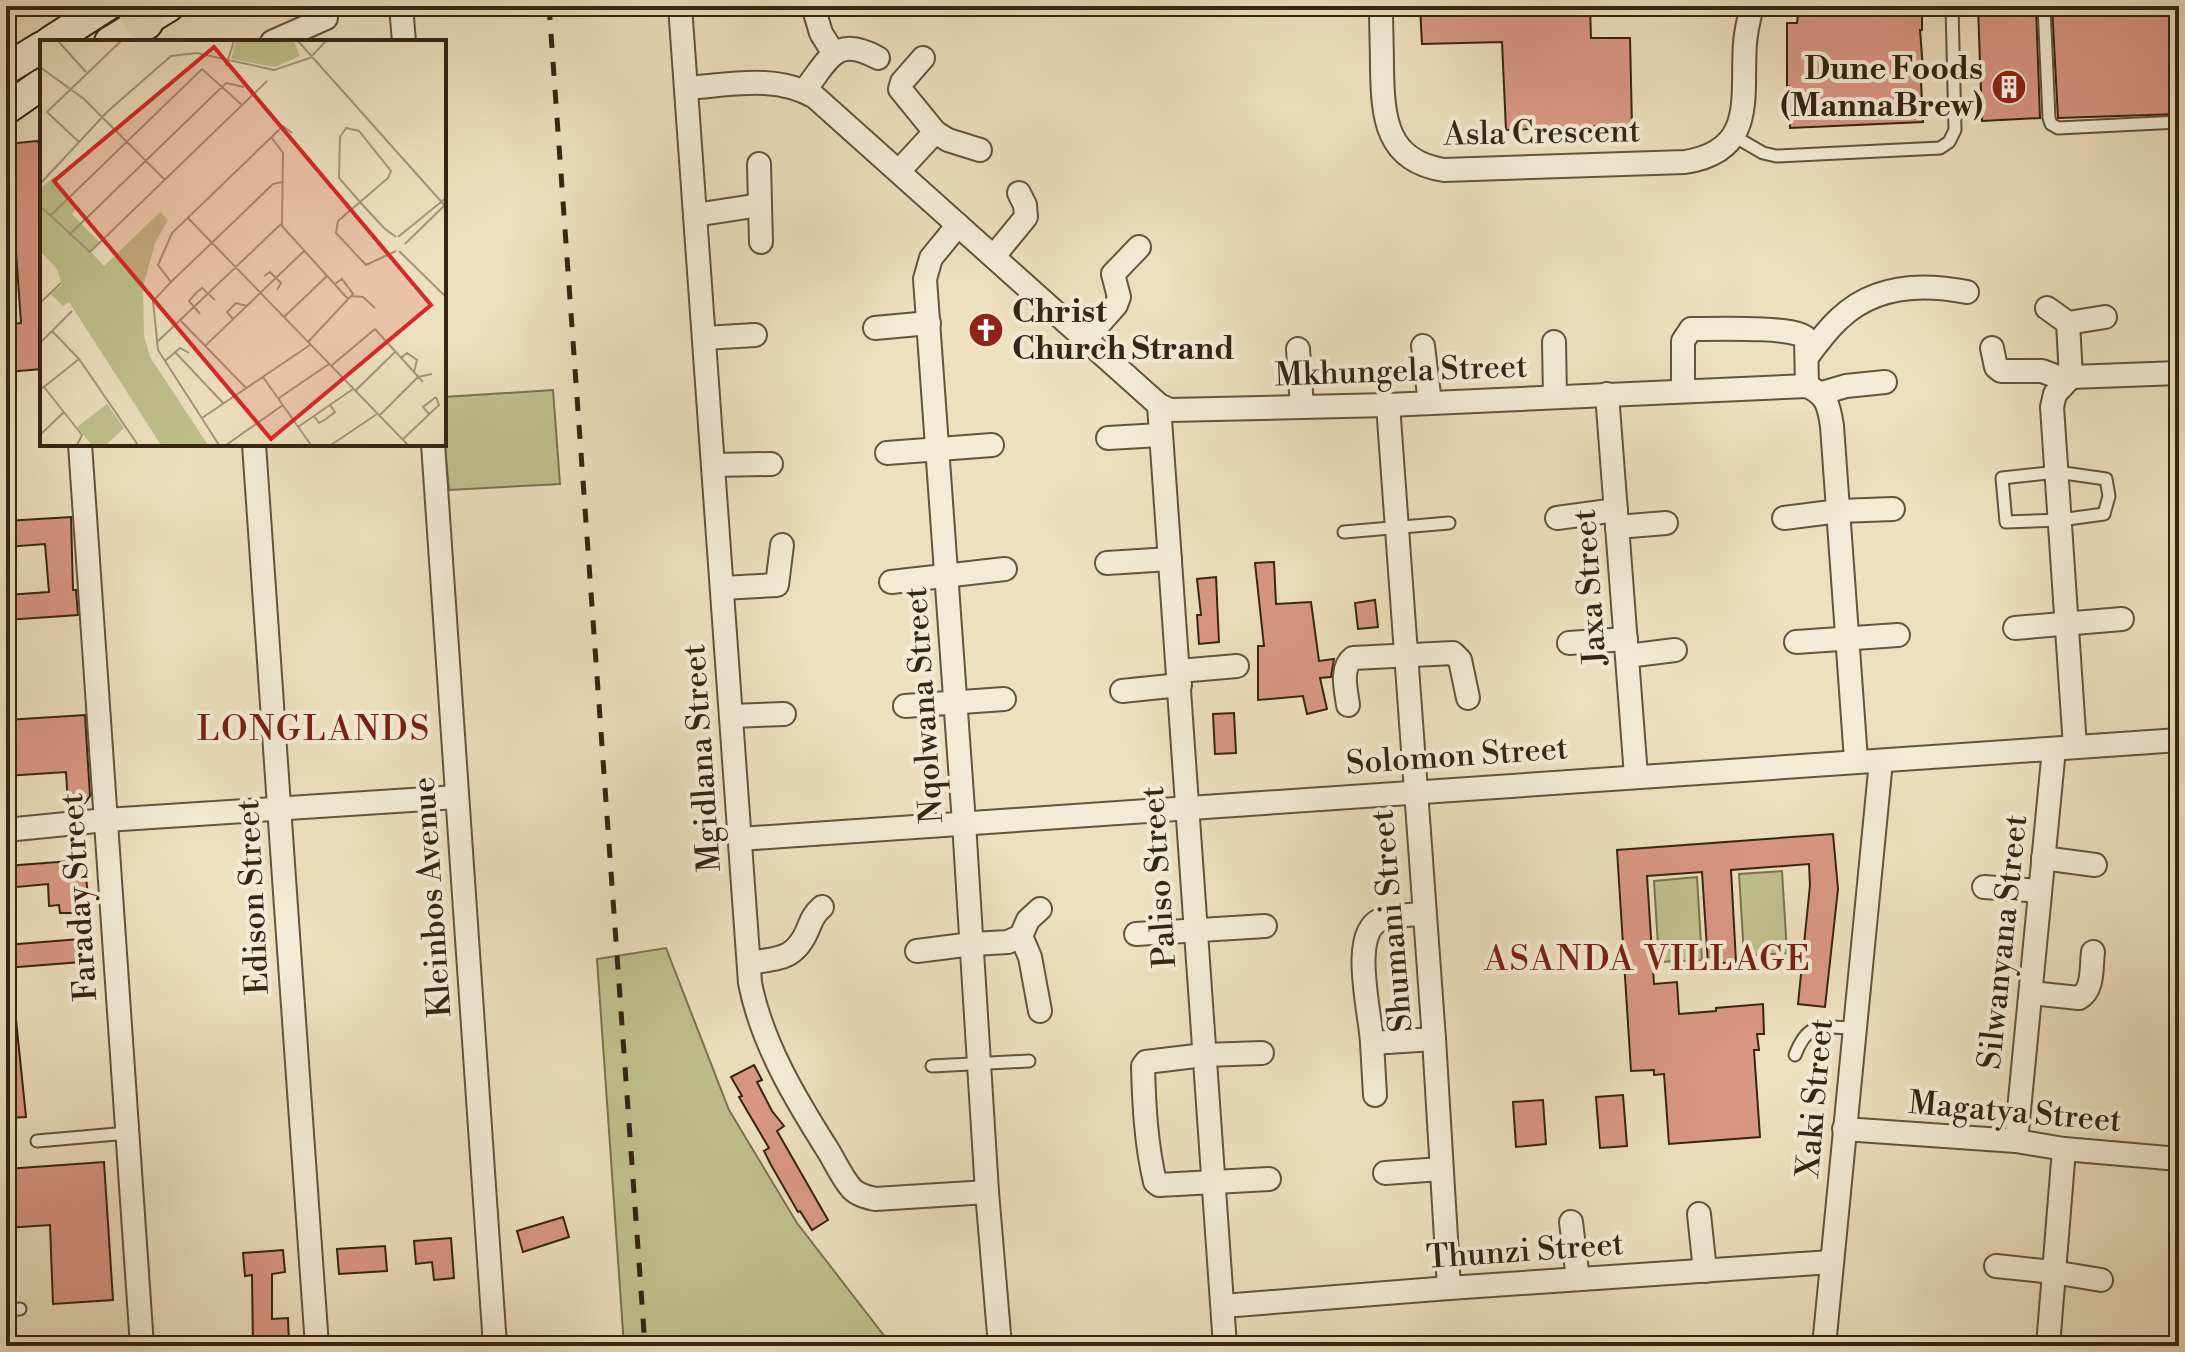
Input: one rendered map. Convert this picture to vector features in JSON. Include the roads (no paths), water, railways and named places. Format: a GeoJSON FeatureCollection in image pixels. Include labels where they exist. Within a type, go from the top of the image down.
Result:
{"type":"FeatureCollection","features":[{"type":"Feature","properties":{"kind":"main road"},"geometry":{"type":"LineString","coordinates":[[53,40],[106,6]]}},
{"type":"Feature","properties":{"kind":"main road"},"geometry":{"type":"LineString","coordinates":[[113,40],[149,11]]}},
{"type":"Feature","properties":{"kind":"main road"},"geometry":{"type":"LineString","coordinates":[[6,69],[40,48]]}},
{"type":"Feature","properties":{"kind":"main road"},"geometry":{"type":"LineString","coordinates":[[6,109],[40,85]]}},
{"type":"Feature","properties":{"kind":"street"},"geometry":{"type":"LineString","coordinates":[[401,6],[404,40]]}},
{"type":"Feature","properties":{"kind":"street","name":"Mgidlana Street"},"geometry":{"type":"LineString","coordinates":[[680,6],[749,963],[755,1005],[767,1038],[806,1116],[851,1188],[875,1199],[987,1192]]}},
{"type":"Feature","properties":{"kind":"street"},"geometry":{"type":"LineString","coordinates":[[813,6],[821,33],[834,54]]}},
{"type":"Feature","properties":{"kind":"street","name":"Asla Crescent"},"geometry":{"type":"LineString","coordinates":[[1381,6],[1385,122],[1397,144],[1423,165],[1444,170],[1685,162],[1706,156],[1725,144],[1732,135]]}},
{"type":"Feature","properties":{"kind":"street"},"geometry":{"type":"LineString","coordinates":[[1737,6],[1745,41]]}},
{"type":"Feature","properties":{"kind":"street"},"geometry":{"type":"LineString","coordinates":[[1732,135],[1744,106],[1745,41],[1752,6]]}},
{"type":"Feature","properties":{"kind":"street"},"geometry":{"type":"LineString","coordinates":[[276,40],[326,18]]}},
{"type":"Feature","properties":{"kind":"street"},"geometry":{"type":"LineString","coordinates":[[804,91],[834,54],[843,48],[853,47],[878,58]]}},
{"type":"Feature","properties":{"kind":"street"},"geometry":{"type":"LineString","coordinates":[[923,58],[902,82],[900,89],[935,132],[948,140],[980,150]]}},
{"type":"Feature","properties":{"kind":"street"},"geometry":{"type":"LineString","coordinates":[[686,88],[767,82],[804,91],[825,105],[1159,405]]}},
{"type":"Feature","properties":{"kind":"street"},"geometry":{"type":"LineString","coordinates":[[899,171],[935,132]]}},
{"type":"Feature","properties":{"kind":"street"},"geometry":{"type":"LineString","coordinates":[[759,164],[761,242]]}},
{"type":"Feature","properties":{"kind":"street"},"geometry":{"type":"LineString","coordinates":[[994,256],[1026,217],[1019,193]]}},
{"type":"Feature","properties":{"kind":"street"},"geometry":{"type":"LineString","coordinates":[[695,215],[760,205]]}},
{"type":"Feature","properties":{"kind":"street","name":"Nqolwana Street"},"geometry":{"type":"LineString","coordinates":[[958,225],[928,263],[925,279],[987,1192]]}},
{"type":"Feature","properties":{"kind":"street"},"geometry":{"type":"LineString","coordinates":[[1086,339],[1116,305],[1119,297],[1113,274],[1139,247]]}},
{"type":"Feature","properties":{"kind":"street"},"geometry":{"type":"LineString","coordinates":[[1807,357],[1839,319],[1860,303],[1908,286],[1967,292]]}},
{"type":"Feature","properties":{"kind":"street"},"geometry":{"type":"LineString","coordinates":[[2047,308],[2068,323],[2105,317]]}},
{"type":"Feature","properties":{"kind":"street"},"geometry":{"type":"LineString","coordinates":[[875,328],[929,323]]}},
{"type":"Feature","properties":{"kind":"street"},"geometry":{"type":"LineString","coordinates":[[2068,323],[2068,379]]}},
{"type":"Feature","properties":{"kind":"street"},"geometry":{"type":"LineString","coordinates":[[1683,391],[1683,341],[1691,329],[1800,332],[1806,338],[1815,390],[1829,406],[1832,426],[1856,760]]}},
{"type":"Feature","properties":{"kind":"street"},"geometry":{"type":"LineString","coordinates":[[704,338],[755,335]]}},
{"type":"Feature","properties":{"kind":"street"},"geometry":{"type":"LineString","coordinates":[[1554,342],[1555,397]]}},
{"type":"Feature","properties":{"kind":"street"},"geometry":{"type":"LineString","coordinates":[[1423,346],[1430,403]]}},
{"type":"Feature","properties":{"kind":"street"},"geometry":{"type":"LineString","coordinates":[[1992,348],[1996,367],[2001,371],[2042,371],[2068,379],[2179,373]]}},
{"type":"Feature","properties":{"kind":"street"},"geometry":{"type":"LineString","coordinates":[[1298,349],[1302,407]]}},
{"type":"Feature","properties":{"kind":"street","name":"Silwanyana Street"},"geometry":{"type":"LineString","coordinates":[[2016,1141],[2043,858],[2064,748],[2067,622],[2052,407],[2055,394],[2068,379]]}},
{"type":"Feature","properties":{"kind":"street","name":"Mkhungela Street"},"geometry":{"type":"LineString","coordinates":[[1159,405],[1170,410],[1186,411],[1388,405],[1683,391],[1815,390],[1885,382]]}},
{"type":"Feature","properties":{"kind":"street","name":"Jaxa Street"},"geometry":{"type":"LineString","coordinates":[[1607,394],[1636,776]]}},
{"type":"Feature","properties":{"kind":"street","name":"Paliso Street"},"geometry":{"type":"LineString","coordinates":[[1159,405],[1225,1346]]}},
{"type":"Feature","properties":{"kind":"street","name":"Shumani Street"},"geometry":{"type":"LineString","coordinates":[[1388,405],[1449,1288]]}},
{"type":"Feature","properties":{"kind":"street"},"geometry":{"type":"LineString","coordinates":[[1108,438],[1160,435]]}},
{"type":"Feature","properties":{"kind":"street"},"geometry":{"type":"LineString","coordinates":[[887,453],[992,445]]}},
{"type":"Feature","properties":{"kind":"street","name":"Faraday Street"},"geometry":{"type":"LineString","coordinates":[[80,446],[142,1346]]}},
{"type":"Feature","properties":{"kind":"street","name":"Edison Street"},"geometry":{"type":"LineString","coordinates":[[254,446],[317,1346]]}},
{"type":"Feature","properties":{"kind":"street","name":"Kleinbos Avenue"},"geometry":{"type":"LineString","coordinates":[[433,446],[495,1346]]}},
{"type":"Feature","properties":{"kind":"street"},"geometry":{"type":"LineString","coordinates":[[713,465],[771,464]]}},
{"type":"Feature","properties":{"kind":"street"},"geometry":{"type":"LineString","coordinates":[[1784,518],[1839,511],[1893,509]]}},
{"type":"Feature","properties":{"kind":"street"},"geometry":{"type":"LineString","coordinates":[[1557,518],[1666,523]]}},
{"type":"Feature","properties":{"kind":"street"},"geometry":{"type":"LineString","coordinates":[[722,588],[777,585],[782,545]]}},
{"type":"Feature","properties":{"kind":"street"},"geometry":{"type":"LineString","coordinates":[[1107,563],[1170,559]]}},
{"type":"Feature","properties":{"kind":"street"},"geometry":{"type":"LineString","coordinates":[[891,582],[1005,569]]}},
{"type":"Feature","properties":{"kind":"street"},"geometry":{"type":"LineString","coordinates":[[2015,628],[2122,619]]}},
{"type":"Feature","properties":{"kind":"street"},"geometry":{"type":"LineString","coordinates":[[1796,642],[1898,635]]}},
{"type":"Feature","properties":{"kind":"street"},"geometry":{"type":"LineString","coordinates":[[1569,643],[1675,650]]}},
{"type":"Feature","properties":{"kind":"street"},"geometry":{"type":"LineString","coordinates":[[1348,705],[1345,672],[1349,660],[1404,658],[1448,652],[1457,656],[1462,667],[1468,698]]}},
{"type":"Feature","properties":{"kind":"street"},"geometry":{"type":"LineString","coordinates":[[1122,691],[1237,666]]}},
{"type":"Feature","properties":{"kind":"street"},"geometry":{"type":"LineString","coordinates":[[905,706],[1004,699]]}},
{"type":"Feature","properties":{"kind":"street"},"geometry":{"type":"LineString","coordinates":[[731,716],[784,714]]}},
{"type":"Feature","properties":{"kind":"street","name":"Solomon Street"},"geometry":{"type":"LineString","coordinates":[[740,839],[2179,740]]}},
{"type":"Feature","properties":{"kind":"street","name":"Xaki Street"},"geometry":{"type":"LineString","coordinates":[[1824,1346],[1881,761]]}},
{"type":"Feature","properties":{"kind":"street"},"geometry":{"type":"LineString","coordinates":[[6,830],[106,820],[457,797]]}},
{"type":"Feature","properties":{"kind":"street"},"geometry":{"type":"LineString","coordinates":[[2043,858],[2095,865]]}},
{"type":"Feature","properties":{"kind":"street"},"geometry":{"type":"LineString","coordinates":[[1984,887],[2040,891]]}},
{"type":"Feature","properties":{"kind":"street"},"geometry":{"type":"LineString","coordinates":[[749,963],[793,953],[801,944],[812,918],[822,907]]}},
{"type":"Feature","properties":{"kind":"street"},"geometry":{"type":"LineString","coordinates":[[917,951],[1008,942],[1021,936],[1028,920],[1040,909]]}},
{"type":"Feature","properties":{"kind":"street"},"geometry":{"type":"LineString","coordinates":[[1375,1095],[1363,959],[1365,936],[1375,923],[1383,919],[1423,914]]}},
{"type":"Feature","properties":{"kind":"street"},"geometry":{"type":"LineString","coordinates":[[1136,934],[1265,926]]}},
{"type":"Feature","properties":{"kind":"street"},"geometry":{"type":"LineString","coordinates":[[1021,936],[1030,957],[1040,1011]]}},
{"type":"Feature","properties":{"kind":"street"},"geometry":{"type":"LineString","coordinates":[[2031,993],[2079,998],[2086,994],[2093,952]]}},
{"type":"Feature","properties":{"kind":"street"},"geometry":{"type":"LineString","coordinates":[[1372,1043],[1434,1039]]}},
{"type":"Feature","properties":{"kind":"street"},"geometry":{"type":"LineString","coordinates":[[1262,1053],[1204,1055],[1152,1060],[1144,1064],[1145,1115],[1155,1182],[1164,1186],[1269,1179]]}},
{"type":"Feature","properties":{"kind":"street","name":"Magatya Street"},"geometry":{"type":"LineString","coordinates":[[1844,1129],[2016,1141],[2064,1149],[2179,1159]]}},
{"type":"Feature","properties":{"kind":"street"},"geometry":{"type":"LineString","coordinates":[[2048,1346],[2064,1149]]}},
{"type":"Feature","properties":{"kind":"street"},"geometry":{"type":"LineString","coordinates":[[1385,1173],[1441,1169]]}},
{"type":"Feature","properties":{"kind":"street"},"geometry":{"type":"LineString","coordinates":[[987,1192],[1000,1346]]}},
{"type":"Feature","properties":{"kind":"street"},"geometry":{"type":"LineString","coordinates":[[1699,1214],[1705,1271]]}},
{"type":"Feature","properties":{"kind":"street"},"geometry":{"type":"LineString","coordinates":[[1571,1222],[1578,1279]]}},
{"type":"Feature","properties":{"kind":"street","name":"Thunzi Street"},"geometry":{"type":"LineString","coordinates":[[1223,1306],[1831,1262]]}},
{"type":"Feature","properties":{"kind":"street"},"geometry":{"type":"LineString","coordinates":[[1996,1266],[2101,1280]]}},
{"type":"Feature","properties":{"kind":"lane"},"geometry":{"type":"LineString","coordinates":[[1732,135],[1763,153],[1776,156],[1940,148],[1949,142],[1955,130],[1952,6]]}},
{"type":"Feature","properties":{"kind":"lane"},"geometry":{"type":"LineString","coordinates":[[2044,6],[2051,124],[2058,128],[2179,122]]}},
{"type":"Feature","properties":{"kind":"lane"},"geometry":{"type":"LineString","coordinates":[[2057,472],[2102,477],[2107,481],[2109,496],[2104,514],[2060,520],[2006,522],[2001,481],[2004,476],[2057,472]]}},
{"type":"Feature","properties":{"kind":"lane"},"geometry":{"type":"LineString","coordinates":[[1344,532],[1449,523]]}},
{"type":"Feature","properties":{"kind":"lane"},"geometry":{"type":"LineString","coordinates":[[1795,1055],[1808,1030],[1818,1027],[1853,1028]]}},
{"type":"Feature","properties":{"kind":"lane"},"geometry":{"type":"LineString","coordinates":[[932,1066],[1029,1061]]}},
{"type":"Feature","properties":{"kind":"lane"},"geometry":{"type":"LineString","coordinates":[[37,1141],[128,1133]]}},
{"type":"Feature","properties":{"kind":"lane"},"geometry":{"type":"LineString","coordinates":[[6,1310],[20,1309]]}},
{"type":"Feature","properties":{"kind":"railway"},"geometry":{"type":"LineString","coordinates":[[549,6],[645,1346]]}},
{"type":"Feature","properties":{"kind":"place","name":"Dune Foods (MannaBrew)"},"geometry":{"type":"Point","coordinates":[2009,87]}},
{"type":"Feature","properties":{"kind":"place","name":"Christ Church Strand"},"geometry":{"type":"Point","coordinates":[986,330]}},
{"type":"Feature","properties":{"kind":"district","name":"LONGLANDS"},"geometry":{"type":"Point","coordinates":[314,730]}},
{"type":"Feature","properties":{"kind":"district","name":"ASANDA VILLAGE"},"geometry":{"type":"Point","coordinates":[1648,960]}}]}
